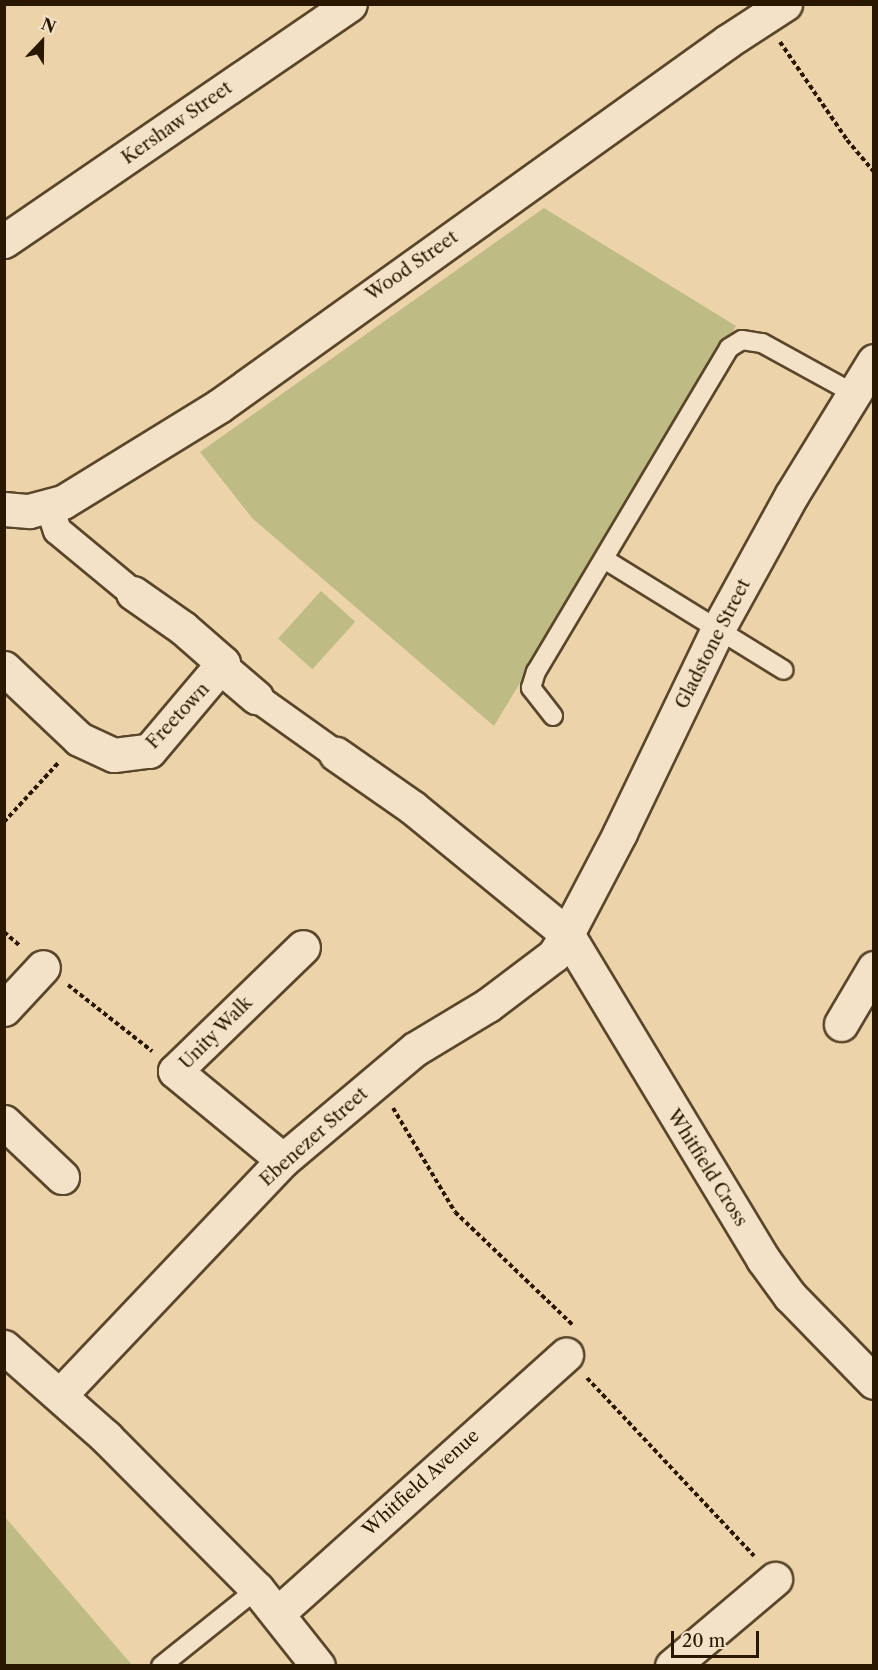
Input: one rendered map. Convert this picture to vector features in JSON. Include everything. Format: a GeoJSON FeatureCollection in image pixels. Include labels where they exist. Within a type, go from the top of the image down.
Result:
{"type":"FeatureCollection","features":[{"type":"Feature","properties":{"kind":"street","name":"Kershaw Street"},"geometry":{"type":"LineString","coordinates":[[4,242],[350,4]]}},
{"type":"Feature","properties":{"kind":"street","name":"Wood Street"},"geometry":{"type":"LineString","coordinates":[[28,508],[63,502],[219,406],[758,14]]}},
{"type":"Feature","properties":{"kind":"street","name":"Gladstone Street"},"geometry":{"type":"LineString","coordinates":[[567,934],[620,833],[718,629],[873,361]]}},
{"type":"Feature","properties":{"kind":"street"},"geometry":{"type":"LineString","coordinates":[[28,508],[133,593]]}},
{"type":"Feature","properties":{"kind":"street","name":"Freetown"},"geometry":{"type":"LineString","coordinates":[[4,668],[79,739],[114,755],[149,751],[222,668],[221,660],[213,653],[133,593]]}},
{"type":"Feature","properties":{"kind":"street"},"geometry":{"type":"LineString","coordinates":[[222,668],[256,697],[412,807],[567,934]]}},
{"type":"Feature","properties":{"kind":"street","name":"Ebenezer Street"},"geometry":{"type":"LineString","coordinates":[[60,1395],[284,1160],[415,1049],[488,1005],[554,955],[567,934]]}},
{"type":"Feature","properties":{"kind":"street","name":"Whitfield Cross"},"geometry":{"type":"LineString","coordinates":[[567,934],[763,1259],[790,1296],[873,1382]]}},
{"type":"Feature","properties":{"kind":"street","name":"Unity Walk"},"geometry":{"type":"LineString","coordinates":[[284,1160],[175,1071],[303,947]]}},
{"type":"Feature","properties":{"kind":"street"},"geometry":{"type":"LineString","coordinates":[[4,1009],[43,967]]}},
{"type":"Feature","properties":{"kind":"street"},"geometry":{"type":"LineString","coordinates":[[841,1024],[873,968]]}},
{"type":"Feature","properties":{"kind":"street"},"geometry":{"type":"LineString","coordinates":[[4,1122],[62,1177]]}},
{"type":"Feature","properties":{"kind":"street"},"geometry":{"type":"LineString","coordinates":[[4,1347],[106,1437],[268,1601],[318,1665]]}},
{"type":"Feature","properties":{"kind":"street","name":"Whitfield Avenue"},"geometry":{"type":"LineString","coordinates":[[268,1601],[566,1355]]}},
{"type":"Feature","properties":{"kind":"street"},"geometry":{"type":"LineString","coordinates":[[672,1665],[776,1579]]}},
{"type":"Feature","properties":{"kind":"lane"},"geometry":{"type":"LineString","coordinates":[[553,716],[531,688],[536,672],[729,348],[742,340],[762,343],[853,393]]}},
{"type":"Feature","properties":{"kind":"lane"},"geometry":{"type":"LineString","coordinates":[[604,559],[784,670]]}},
{"type":"Feature","properties":{"kind":"lane"},"geometry":{"type":"LineString","coordinates":[[161,1665],[268,1601]]}},
{"type":"Feature","properties":{"kind":"path"},"geometry":{"type":"LineString","coordinates":[[758,14],[847,140],[873,172]]}},
{"type":"Feature","properties":{"kind":"path"},"geometry":{"type":"LineString","coordinates":[[4,822],[79,739]]}},
{"type":"Feature","properties":{"kind":"path"},"geometry":{"type":"LineString","coordinates":[[43,967],[175,1071]]}},
{"type":"Feature","properties":{"kind":"shaded area"},"geometry":{"type":"Polygon","coordinates":[[[544,208],[736,326],[494,726],[253,519],[200,452],[544,208]]]}},
{"type":"Feature","properties":{"kind":"shaded area"},"geometry":{"type":"Polygon","coordinates":[[[321,591],[355,622],[312,669],[278,639],[321,591]]]}},
{"type":"Feature","properties":{"kind":"shaded area"},"geometry":{"type":"Polygon","coordinates":[[[5,1517],[132,1665],[5,1665],[5,1517]]]}}]}
